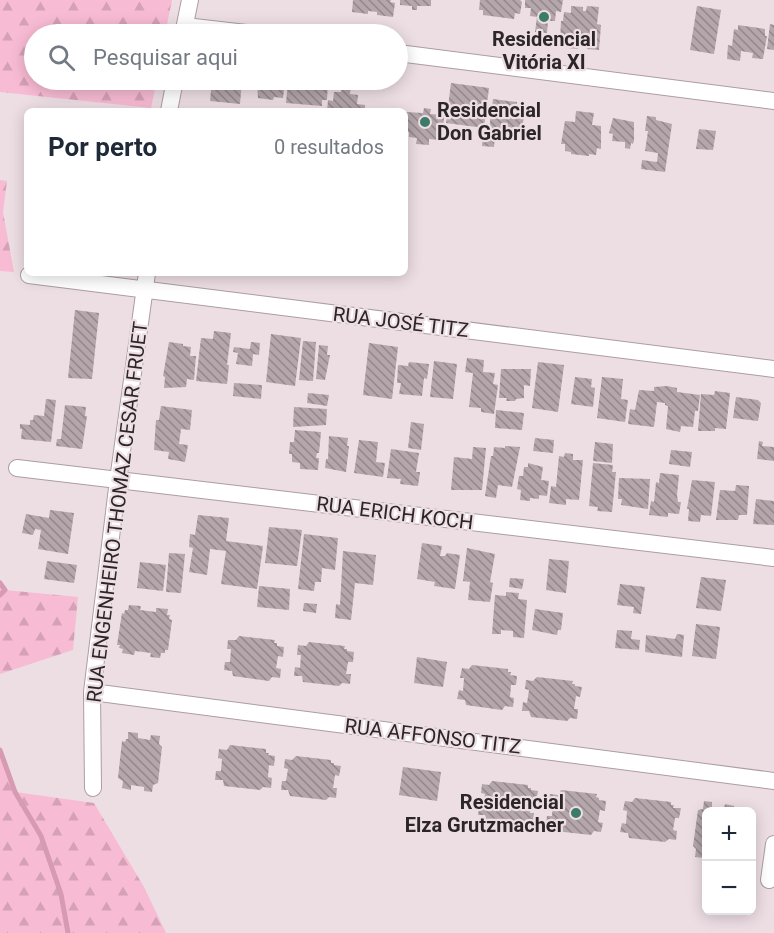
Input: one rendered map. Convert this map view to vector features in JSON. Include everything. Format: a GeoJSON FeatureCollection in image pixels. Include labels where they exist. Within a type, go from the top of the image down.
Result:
{"type":"FeatureCollection","features":[{"type":"Feature","properties":{"kind":"street"},"geometry":{"type":"LineString","coordinates":[[185,24],[190,0]]}},
{"type":"Feature","properties":{"kind":"street"},"geometry":{"type":"LineString","coordinates":[[408,54],[774,100]]}},
{"type":"Feature","properties":{"kind":"street"},"geometry":{"type":"LineString","coordinates":[[170,108],[173,90]]}},
{"type":"Feature","properties":{"kind":"street","name":"RUA JOSÉ TITZ"},"geometry":{"type":"LineString","coordinates":[[48,276],[146,281],[774,369]]}},
{"type":"Feature","properties":{"kind":"street","name":"RUA ENGENHEIRO THOMAZ CESAR FRUET"},"geometry":{"type":"LineString","coordinates":[[93,788],[92,692],[117,480],[146,281]]}},
{"type":"Feature","properties":{"kind":"street","name":"RUA ERICH KOCH"},"geometry":{"type":"LineString","coordinates":[[17,468],[774,558]]}},
{"type":"Feature","properties":{"kind":"street","name":"RUA AFFONSO TITZ"},"geometry":{"type":"LineString","coordinates":[[92,692],[774,781]]}},
{"type":"Feature","properties":{"kind":"street"},"geometry":{"type":"LineString","coordinates":[[770,880],[774,844]]}},
{"type":"Feature","properties":{"kind":"green space"},"geometry":{"type":"Polygon","coordinates":[[[0,0],[172,0],[167,24],[24,24],[24,90],[155,90],[151,108],[0,92],[0,0]]]}},
{"type":"Feature","properties":{"kind":"green space"},"geometry":{"type":"Polygon","coordinates":[[[0,180],[7,181],[3,212],[14,272],[0,271],[0,180]]]}},
{"type":"Feature","properties":{"kind":"green space"},"geometry":{"type":"Polygon","coordinates":[[[0,583],[5,590],[78,597],[73,650],[0,674],[0,583]]]}},
{"type":"Feature","properties":{"kind":"green space"},"geometry":{"type":"Polygon","coordinates":[[[0,750],[15,792],[94,803],[144,887],[166,933],[0,933],[0,750]]]}},
{"type":"Feature","properties":{"kind":"building"},"geometry":{"type":"Polygon","coordinates":[[[353,0],[391,0],[390,2],[395,3],[393,17],[377,15],[377,12],[368,11],[368,14],[352,12],[353,0]]]}},
{"type":"Feature","properties":{"kind":"building"},"geometry":{"type":"Polygon","coordinates":[[[400,0],[431,0],[431,6],[417,6],[417,10],[412,10],[412,6],[400,5],[400,0]]]}},
{"type":"Feature","properties":{"kind":"building"},"geometry":{"type":"Polygon","coordinates":[[[480,0],[520,0],[522,2],[520,14],[515,13],[514,19],[483,15],[483,10],[479,10],[480,0]]]}},
{"type":"Feature","properties":{"kind":"building","name":"Residencial Vitória XI"},"geometry":{"type":"Polygon","coordinates":[[[525,0],[563,0],[561,12],[556,11],[555,21],[548,21],[547,33],[535,32],[537,17],[530,16],[531,8],[525,8],[525,0]]]}},
{"type":"Feature","properties":{"kind":"building"},"geometry":{"type":"Polygon","coordinates":[[[571,6],[583,7],[583,11],[586,11],[587,6],[599,7],[597,24],[601,25],[599,50],[587,49],[588,44],[579,43],[578,49],[568,48],[568,42],[560,41],[561,21],[563,21],[564,12],[571,13],[571,6]]]}},
{"type":"Feature","properties":{"kind":"building"},"geometry":{"type":"Polygon","coordinates":[[[697,6],[721,10],[714,54],[690,50],[697,6]]]}},
{"type":"Feature","properties":{"kind":"building"},"geometry":{"type":"Polygon","coordinates":[[[770,24],[774,25],[774,50],[767,49],[770,24]]]}},
{"type":"Feature","properties":{"kind":"building"},"geometry":{"type":"Polygon","coordinates":[[[738,25],[765,29],[765,36],[767,36],[763,59],[752,58],[753,53],[741,51],[740,61],[727,59],[728,45],[732,46],[734,29],[738,30],[738,25]]]}},
{"type":"Feature","properties":{"kind":"building"},"geometry":{"type":"Polygon","coordinates":[[[451,83],[489,88],[484,128],[446,123],[451,83]]]}},
{"type":"Feature","properties":{"kind":"building"},"geometry":{"type":"Polygon","coordinates":[[[211,90],[241,90],[240,104],[210,101],[211,90]]]}},
{"type":"Feature","properties":{"kind":"building"},"geometry":{"type":"Polygon","coordinates":[[[257,90],[284,90],[283,98],[274,97],[273,100],[258,98],[257,90]]]}},
{"type":"Feature","properties":{"kind":"building"},"geometry":{"type":"Polygon","coordinates":[[[287,90],[328,90],[327,100],[322,100],[322,106],[286,103],[287,90]]]}},
{"type":"Feature","properties":{"kind":"building"},"geometry":{"type":"Polygon","coordinates":[[[341,90],[350,90],[350,94],[358,95],[357,104],[365,105],[365,108],[327,108],[328,100],[333,101],[334,92],[341,92],[341,90]]]}},
{"type":"Feature","properties":{"kind":"building"},"geometry":{"type":"Polygon","coordinates":[[[493,99],[517,102],[515,115],[524,116],[522,130],[514,129],[513,132],[489,130],[493,99]]]}},
{"type":"Feature","properties":{"kind":"building","name":"Residencial Don Gabriel"},"geometry":{"type":"Polygon","coordinates":[[[424,108],[431,109],[430,114],[444,115],[443,136],[438,135],[438,140],[429,139],[429,145],[416,144],[417,138],[409,137],[408,132],[408,112],[423,113],[424,108]]]}},
{"type":"Feature","properties":{"kind":"building"},"geometry":{"type":"Polygon","coordinates":[[[576,111],[594,113],[592,125],[601,126],[601,149],[597,148],[596,155],[571,154],[565,151],[565,144],[561,144],[565,121],[575,122],[576,111]]]}},
{"type":"Feature","properties":{"kind":"building"},"geometry":{"type":"Polygon","coordinates":[[[647,116],[672,124],[665,172],[641,169],[642,160],[657,162],[658,153],[645,151],[648,131],[645,131],[647,116]]]}},
{"type":"Feature","properties":{"kind":"building"},"geometry":{"type":"Polygon","coordinates":[[[613,118],[634,122],[634,140],[630,149],[625,148],[625,142],[612,141],[613,134],[609,133],[613,118]]]}},
{"type":"Feature","properties":{"kind":"building"},"geometry":{"type":"Polygon","coordinates":[[[699,129],[716,131],[713,150],[696,149],[699,129]]]}},
{"type":"Feature","properties":{"kind":"building"},"geometry":{"type":"Polygon","coordinates":[[[483,133],[495,134],[494,147],[482,146],[483,133]]]}},
{"type":"Feature","properties":{"kind":"building"},"geometry":{"type":"Polygon","coordinates":[[[75,310],[99,313],[92,379],[68,378],[75,310]]]}},
{"type":"Feature","properties":{"kind":"building"},"geometry":{"type":"Polygon","coordinates":[[[214,331],[231,333],[227,384],[196,381],[201,338],[213,339],[214,331]]]}},
{"type":"Feature","properties":{"kind":"building"},"geometry":{"type":"Polygon","coordinates":[[[271,334],[301,338],[295,386],[266,382],[271,334]]]}},
{"type":"Feature","properties":{"kind":"building"},"geometry":{"type":"Polygon","coordinates":[[[303,341],[316,342],[313,381],[299,380],[303,341]]]}},
{"type":"Feature","properties":{"kind":"building"},"geometry":{"type":"Polygon","coordinates":[[[169,342],[191,347],[190,356],[196,356],[194,380],[187,379],[186,387],[164,388],[165,377],[163,376],[169,342]]]}},
{"type":"Feature","properties":{"kind":"building"},"geometry":{"type":"Polygon","coordinates":[[[251,342],[260,343],[259,355],[253,354],[252,366],[236,364],[238,353],[233,352],[234,347],[250,349],[251,342]]]}},
{"type":"Feature","properties":{"kind":"building"},"geometry":{"type":"Polygon","coordinates":[[[369,343],[398,347],[392,399],[363,395],[369,343]]]}},
{"type":"Feature","properties":{"kind":"building"},"geometry":{"type":"Polygon","coordinates":[[[319,345],[328,346],[327,355],[330,355],[325,380],[316,379],[319,345]]]}},
{"type":"Feature","properties":{"kind":"building"},"geometry":{"type":"Polygon","coordinates":[[[467,358],[484,360],[483,372],[495,373],[493,384],[498,385],[494,414],[481,412],[481,408],[469,407],[473,373],[465,372],[467,358]]]}},
{"type":"Feature","properties":{"kind":"building"},"geometry":{"type":"Polygon","coordinates":[[[434,361],[457,364],[453,399],[430,397],[434,361]]]}},
{"type":"Feature","properties":{"kind":"building"},"geometry":{"type":"Polygon","coordinates":[[[409,362],[429,364],[427,379],[424,378],[422,396],[399,394],[401,383],[397,383],[398,365],[408,366],[409,362]]]}},
{"type":"Feature","properties":{"kind":"building"},"geometry":{"type":"Polygon","coordinates":[[[538,362],[564,365],[558,412],[532,408],[538,362]]]}},
{"type":"Feature","properties":{"kind":"building"},"geometry":{"type":"Polygon","coordinates":[[[501,369],[531,369],[530,386],[524,385],[524,398],[506,401],[507,398],[499,398],[501,369]]]}},
{"type":"Feature","properties":{"kind":"building"},"geometry":{"type":"Polygon","coordinates":[[[575,377],[592,379],[591,387],[595,388],[593,407],[571,404],[575,377]]]}},
{"type":"Feature","properties":{"kind":"building"},"geometry":{"type":"Polygon","coordinates":[[[602,377],[623,379],[621,399],[628,400],[625,422],[597,418],[602,377]]]}},
{"type":"Feature","properties":{"kind":"building"},"geometry":{"type":"Polygon","coordinates":[[[234,383],[262,385],[261,399],[233,396],[234,383]]]}},
{"type":"Feature","properties":{"kind":"building"},"geometry":{"type":"Polygon","coordinates":[[[654,387],[677,388],[677,392],[700,395],[693,427],[681,426],[680,432],[666,429],[668,406],[657,402],[654,427],[628,424],[630,409],[635,410],[639,390],[654,391],[654,387]]]}},
{"type":"Feature","properties":{"kind":"building"},"geometry":{"type":"Polygon","coordinates":[[[715,391],[730,393],[726,429],[698,431],[701,394],[714,395],[715,391]]]}},
{"type":"Feature","properties":{"kind":"building"},"geometry":{"type":"Polygon","coordinates":[[[308,393],[329,395],[327,406],[307,403],[308,393]]]}},
{"type":"Feature","properties":{"kind":"building"},"geometry":{"type":"Polygon","coordinates":[[[736,397],[758,400],[761,403],[758,421],[733,418],[736,397]]]}},
{"type":"Feature","properties":{"kind":"building"},"geometry":{"type":"Polygon","coordinates":[[[46,399],[56,400],[51,442],[21,439],[20,424],[30,425],[30,420],[33,420],[34,415],[44,416],[46,399]]]}},
{"type":"Feature","properties":{"kind":"building"},"geometry":{"type":"Polygon","coordinates":[[[65,405],[86,407],[85,416],[87,416],[82,449],[56,446],[57,439],[61,439],[65,405]]]}},
{"type":"Feature","properties":{"kind":"building"},"geometry":{"type":"Polygon","coordinates":[[[161,406],[192,410],[190,430],[181,429],[179,444],[188,445],[185,462],[168,459],[169,452],[154,450],[156,420],[159,420],[161,406]]]}},
{"type":"Feature","properties":{"kind":"building"},"geometry":{"type":"Polygon","coordinates":[[[294,407],[327,409],[326,425],[293,427],[294,407]]]}},
{"type":"Feature","properties":{"kind":"building"},"geometry":{"type":"Polygon","coordinates":[[[496,410],[524,413],[522,430],[495,428],[496,410]]]}},
{"type":"Feature","properties":{"kind":"building"},"geometry":{"type":"Polygon","coordinates":[[[411,422],[424,424],[421,450],[408,448],[411,422]]]}},
{"type":"Feature","properties":{"kind":"building"},"geometry":{"type":"Polygon","coordinates":[[[295,430],[321,432],[319,453],[316,458],[319,458],[318,470],[300,469],[300,463],[292,462],[292,454],[289,454],[290,442],[294,442],[295,430]]]}},
{"type":"Feature","properties":{"kind":"building"},"geometry":{"type":"Polygon","coordinates":[[[329,436],[348,438],[346,472],[325,468],[326,459],[328,459],[329,436]]]}},
{"type":"Feature","properties":{"kind":"building"},"geometry":{"type":"Polygon","coordinates":[[[535,438],[554,440],[553,453],[533,451],[535,438]]]}},
{"type":"Feature","properties":{"kind":"building"},"geometry":{"type":"Polygon","coordinates":[[[359,440],[378,442],[376,462],[385,463],[383,477],[354,473],[359,440]]]}},
{"type":"Feature","properties":{"kind":"building"},"geometry":{"type":"Polygon","coordinates":[[[759,441],[763,442],[762,446],[774,447],[774,461],[757,459],[759,441]]]}},
{"type":"Feature","properties":{"kind":"building"},"geometry":{"type":"Polygon","coordinates":[[[595,442],[613,444],[612,463],[593,461],[595,442]]]}},
{"type":"Feature","properties":{"kind":"building"},"geometry":{"type":"Polygon","coordinates":[[[505,446],[520,447],[512,487],[498,485],[496,498],[485,496],[494,447],[505,448],[505,446]]]}},
{"type":"Feature","properties":{"kind":"building"},"geometry":{"type":"Polygon","coordinates":[[[473,447],[486,448],[482,490],[451,490],[454,457],[472,459],[473,447]]]}},
{"type":"Feature","properties":{"kind":"building"},"geometry":{"type":"Polygon","coordinates":[[[391,449],[419,453],[416,472],[420,472],[418,486],[400,484],[401,479],[387,478],[391,449]]]}},
{"type":"Feature","properties":{"kind":"building"},"geometry":{"type":"Polygon","coordinates":[[[671,450],[692,452],[690,467],[669,464],[671,450]]]}},
{"type":"Feature","properties":{"kind":"building"},"geometry":{"type":"Polygon","coordinates":[[[565,453],[573,454],[573,460],[583,460],[579,500],[566,499],[566,505],[549,503],[551,486],[556,487],[559,456],[564,457],[565,453]]]}},
{"type":"Feature","properties":{"kind":"building"},"geometry":{"type":"Polygon","coordinates":[[[528,463],[543,467],[541,480],[549,481],[547,496],[539,495],[539,499],[530,498],[530,501],[520,500],[521,490],[517,489],[519,476],[523,476],[524,467],[528,467],[528,463]]]}},
{"type":"Feature","properties":{"kind":"building"},"geometry":{"type":"Polygon","coordinates":[[[593,463],[613,465],[612,472],[616,472],[612,512],[597,511],[598,507],[589,506],[593,463]]]}},
{"type":"Feature","properties":{"kind":"building"},"geometry":{"type":"Polygon","coordinates":[[[660,473],[679,475],[677,495],[678,502],[681,502],[679,514],[668,513],[668,517],[649,515],[660,473]]]}},
{"type":"Feature","properties":{"kind":"building"},"geometry":{"type":"Polygon","coordinates":[[[619,478],[650,479],[648,509],[621,505],[622,499],[618,499],[619,478]]]}},
{"type":"Feature","properties":{"kind":"building"},"geometry":{"type":"Polygon","coordinates":[[[692,480],[715,482],[711,516],[701,515],[700,522],[688,521],[689,509],[687,509],[692,480]]]}},
{"type":"Feature","properties":{"kind":"building"},"geometry":{"type":"Polygon","coordinates":[[[736,485],[749,486],[747,515],[739,515],[738,520],[716,520],[720,490],[735,491],[736,485]]]}},
{"type":"Feature","properties":{"kind":"building"},"geometry":{"type":"Polygon","coordinates":[[[756,499],[774,501],[774,525],[753,524],[756,499]]]}},
{"type":"Feature","properties":{"kind":"building"},"geometry":{"type":"Polygon","coordinates":[[[50,510],[74,513],[68,554],[38,549],[41,530],[35,529],[33,535],[22,533],[26,514],[49,518],[50,510]]]}},
{"type":"Feature","properties":{"kind":"building"},"geometry":{"type":"Polygon","coordinates":[[[198,515],[229,518],[226,541],[263,546],[257,589],[221,584],[226,551],[210,549],[207,575],[189,572],[193,548],[189,547],[190,534],[195,535],[198,515]]]}},
{"type":"Feature","properties":{"kind":"building"},"geometry":{"type":"Polygon","coordinates":[[[269,527],[302,530],[297,566],[265,563],[269,527]]]}},
{"type":"Feature","properties":{"kind":"building"},"geometry":{"type":"Polygon","coordinates":[[[304,534],[338,538],[335,570],[322,568],[321,582],[315,582],[314,591],[298,589],[304,534]]]}},
{"type":"Feature","properties":{"kind":"building"},"geometry":{"type":"Polygon","coordinates":[[[422,543],[442,546],[440,556],[445,556],[447,553],[460,555],[455,589],[434,586],[435,582],[417,579],[422,543]]]}},
{"type":"Feature","properties":{"kind":"building"},"geometry":{"type":"Polygon","coordinates":[[[467,548],[495,554],[490,582],[493,583],[490,602],[468,600],[470,582],[463,581],[467,548]]]}},
{"type":"Feature","properties":{"kind":"building"},"geometry":{"type":"Polygon","coordinates":[[[343,551],[376,555],[373,585],[355,583],[351,620],[335,618],[336,604],[340,605],[343,551]]]}},
{"type":"Feature","properties":{"kind":"building"},"geometry":{"type":"Polygon","coordinates":[[[169,553],[185,554],[181,593],[166,592],[169,553]]]}},
{"type":"Feature","properties":{"kind":"building"},"geometry":{"type":"Polygon","coordinates":[[[549,559],[569,561],[566,593],[546,590],[549,559]]]}},
{"type":"Feature","properties":{"kind":"building"},"geometry":{"type":"Polygon","coordinates":[[[47,561],[77,565],[74,583],[44,579],[47,561]]]}},
{"type":"Feature","properties":{"kind":"building"},"geometry":{"type":"Polygon","coordinates":[[[140,562],[166,565],[163,591],[137,588],[140,562]]]}},
{"type":"Feature","properties":{"kind":"building"},"geometry":{"type":"Polygon","coordinates":[[[701,577],[726,580],[721,611],[696,608],[701,577]]]}},
{"type":"Feature","properties":{"kind":"building"},"geometry":{"type":"Polygon","coordinates":[[[510,578],[524,579],[522,589],[509,587],[510,578]]]}},
{"type":"Feature","properties":{"kind":"building"},"geometry":{"type":"Polygon","coordinates":[[[620,584],[645,587],[641,614],[633,613],[634,607],[617,605],[620,584]]]}},
{"type":"Feature","properties":{"kind":"building"},"geometry":{"type":"Polygon","coordinates":[[[259,586],[290,589],[289,610],[257,607],[259,586]]]}},
{"type":"Feature","properties":{"kind":"building"},"geometry":{"type":"Polygon","coordinates":[[[506,592],[519,593],[518,599],[527,600],[524,638],[513,637],[513,631],[501,630],[501,634],[492,634],[495,595],[506,596],[506,592]]]}},
{"type":"Feature","properties":{"kind":"building"},"geometry":{"type":"Polygon","coordinates":[[[304,603],[317,604],[316,613],[303,611],[304,603]]]}},
{"type":"Feature","properties":{"kind":"building"},"geometry":{"type":"Polygon","coordinates":[[[129,605],[141,606],[140,610],[156,612],[156,608],[168,609],[167,615],[170,615],[169,619],[172,620],[168,650],[161,653],[160,658],[150,657],[151,653],[135,651],[134,655],[122,653],[123,649],[117,645],[122,613],[128,610],[129,605]]]}},
{"type":"Feature","properties":{"kind":"building"},"geometry":{"type":"Polygon","coordinates":[[[535,609],[563,613],[561,630],[558,630],[557,635],[532,630],[535,609]]]}},
{"type":"Feature","properties":{"kind":"building"},"geometry":{"type":"Polygon","coordinates":[[[696,624],[720,627],[716,659],[692,656],[696,624]]]}},
{"type":"Feature","properties":{"kind":"building"},"geometry":{"type":"Polygon","coordinates":[[[617,630],[632,631],[631,639],[640,640],[639,650],[615,648],[617,630]]]}},
{"type":"Feature","properties":{"kind":"building"},"geometry":{"type":"Polygon","coordinates":[[[677,634],[684,635],[682,657],[645,652],[646,635],[675,639],[677,634]]]}},
{"type":"Feature","properties":{"kind":"building"},"geometry":{"type":"Polygon","coordinates":[[[239,636],[275,640],[274,643],[277,643],[277,646],[284,647],[283,657],[278,656],[276,668],[281,669],[280,678],[272,677],[269,681],[233,676],[232,671],[224,670],[225,662],[230,662],[231,649],[227,649],[228,640],[236,640],[239,636]]]}},
{"type":"Feature","properties":{"kind":"building"},"geometry":{"type":"Polygon","coordinates":[[[309,642],[345,646],[344,649],[347,651],[354,652],[353,662],[348,662],[346,674],[351,674],[350,684],[342,683],[339,686],[303,682],[302,676],[294,676],[295,667],[300,668],[301,655],[297,655],[298,645],[306,646],[309,642]]]}},
{"type":"Feature","properties":{"kind":"building"},"geometry":{"type":"Polygon","coordinates":[[[417,657],[447,662],[443,687],[414,683],[417,657]]]}},
{"type":"Feature","properties":{"kind":"building"},"geometry":{"type":"Polygon","coordinates":[[[472,665],[508,669],[508,672],[511,672],[510,675],[517,676],[516,685],[511,685],[510,697],[514,698],[513,707],[505,706],[502,710],[466,705],[465,700],[457,699],[459,690],[463,691],[464,678],[460,678],[462,668],[469,669],[472,665]]]}},
{"type":"Feature","properties":{"kind":"building"},"geometry":{"type":"Polygon","coordinates":[[[537,677],[573,681],[572,684],[575,686],[582,687],[580,697],[576,696],[574,709],[578,709],[577,719],[570,718],[567,721],[531,717],[529,711],[522,711],[523,702],[527,703],[529,690],[525,689],[526,680],[533,681],[537,677]]]}},
{"type":"Feature","properties":{"kind":"building"},"geometry":{"type":"Polygon","coordinates":[[[128,732],[138,733],[138,738],[150,740],[151,735],[160,736],[159,744],[162,747],[158,783],[153,785],[152,792],[144,791],[144,787],[131,785],[131,790],[122,788],[123,781],[118,778],[122,741],[125,742],[128,739],[128,732]]]}},
{"type":"Feature","properties":{"kind":"building"},"geometry":{"type":"Polygon","coordinates":[[[230,745],[266,749],[268,755],[275,756],[274,766],[269,765],[268,777],[272,778],[271,788],[263,787],[260,790],[224,786],[223,780],[215,780],[216,771],[221,771],[222,759],[218,758],[219,749],[227,750],[230,745]]]}},
{"type":"Feature","properties":{"kind":"building"},"geometry":{"type":"Polygon","coordinates":[[[296,756],[331,760],[334,765],[341,766],[339,776],[335,775],[333,788],[337,788],[336,798],[329,797],[326,800],[290,796],[288,790],[281,790],[282,781],[286,781],[288,769],[284,768],[285,759],[292,760],[296,756]]]}},
{"type":"Feature","properties":{"kind":"building","name":"Residencial Elza Grutzmacher"},"geometry":{"type":"Polygon","coordinates":[[[403,767],[441,772],[437,801],[399,795],[403,767]]]}},
{"type":"Feature","properties":{"kind":"building","name":"Residencial Elza Grutzmacher"},"geometry":{"type":"Polygon","coordinates":[[[492,781],[528,785],[531,790],[538,791],[536,801],[532,800],[530,813],[534,813],[533,823],[526,822],[523,825],[487,821],[485,815],[478,815],[479,806],[483,806],[485,794],[481,793],[482,784],[489,785],[492,781]]]}},
{"type":"Feature","properties":{"kind":"building","name":"Residencial Elza Grutzmacher"},"geometry":{"type":"Polygon","coordinates":[[[561,790],[597,794],[596,797],[599,800],[606,801],[605,811],[600,810],[598,822],[603,823],[601,832],[594,831],[591,835],[555,831],[554,825],[546,824],[547,816],[552,816],[553,803],[549,803],[550,794],[558,795],[561,790]]]}},
{"type":"Feature","properties":{"kind":"building","name":"Residencial Elza Grutzmacher"},"geometry":{"type":"Polygon","coordinates":[[[635,798],[671,802],[671,805],[674,805],[673,808],[681,808],[679,818],[675,818],[673,830],[677,831],[676,840],[669,839],[665,842],[629,838],[628,833],[620,832],[622,823],[626,824],[627,811],[623,810],[625,801],[632,802],[635,798]]]}},
{"type":"Feature","properties":{"kind":"building"},"geometry":{"type":"Polygon","coordinates":[[[704,801],[712,802],[712,807],[703,807],[704,801]]]}},
{"type":"Feature","properties":{"kind":"building"},"geometry":{"type":"Polygon","coordinates":[[[702,809],[702,858],[695,857],[696,849],[693,846],[698,810],[702,809]]]}},
{"type":"Feature","properties":{"kind":"waterway"},"geometry":{"type":"LineString","coordinates":[[0,583],[5,590],[0,595]]}},
{"type":"Feature","properties":{"kind":"waterway"},"geometry":{"type":"LineString","coordinates":[[0,750],[15,792],[41,836],[61,894],[68,933]]}},
{"type":"Feature","properties":{"kind":"place","name":"Residencial Vitória XI"},"geometry":{"type":"Point","coordinates":[544,17]}},
{"type":"Feature","properties":{"kind":"place","name":"Residencial Don Gabriel"},"geometry":{"type":"Point","coordinates":[425,122]}},
{"type":"Feature","properties":{"kind":"place","name":"Residencial Elza Grutzmacher"},"geometry":{"type":"Point","coordinates":[576,813]}}]}
